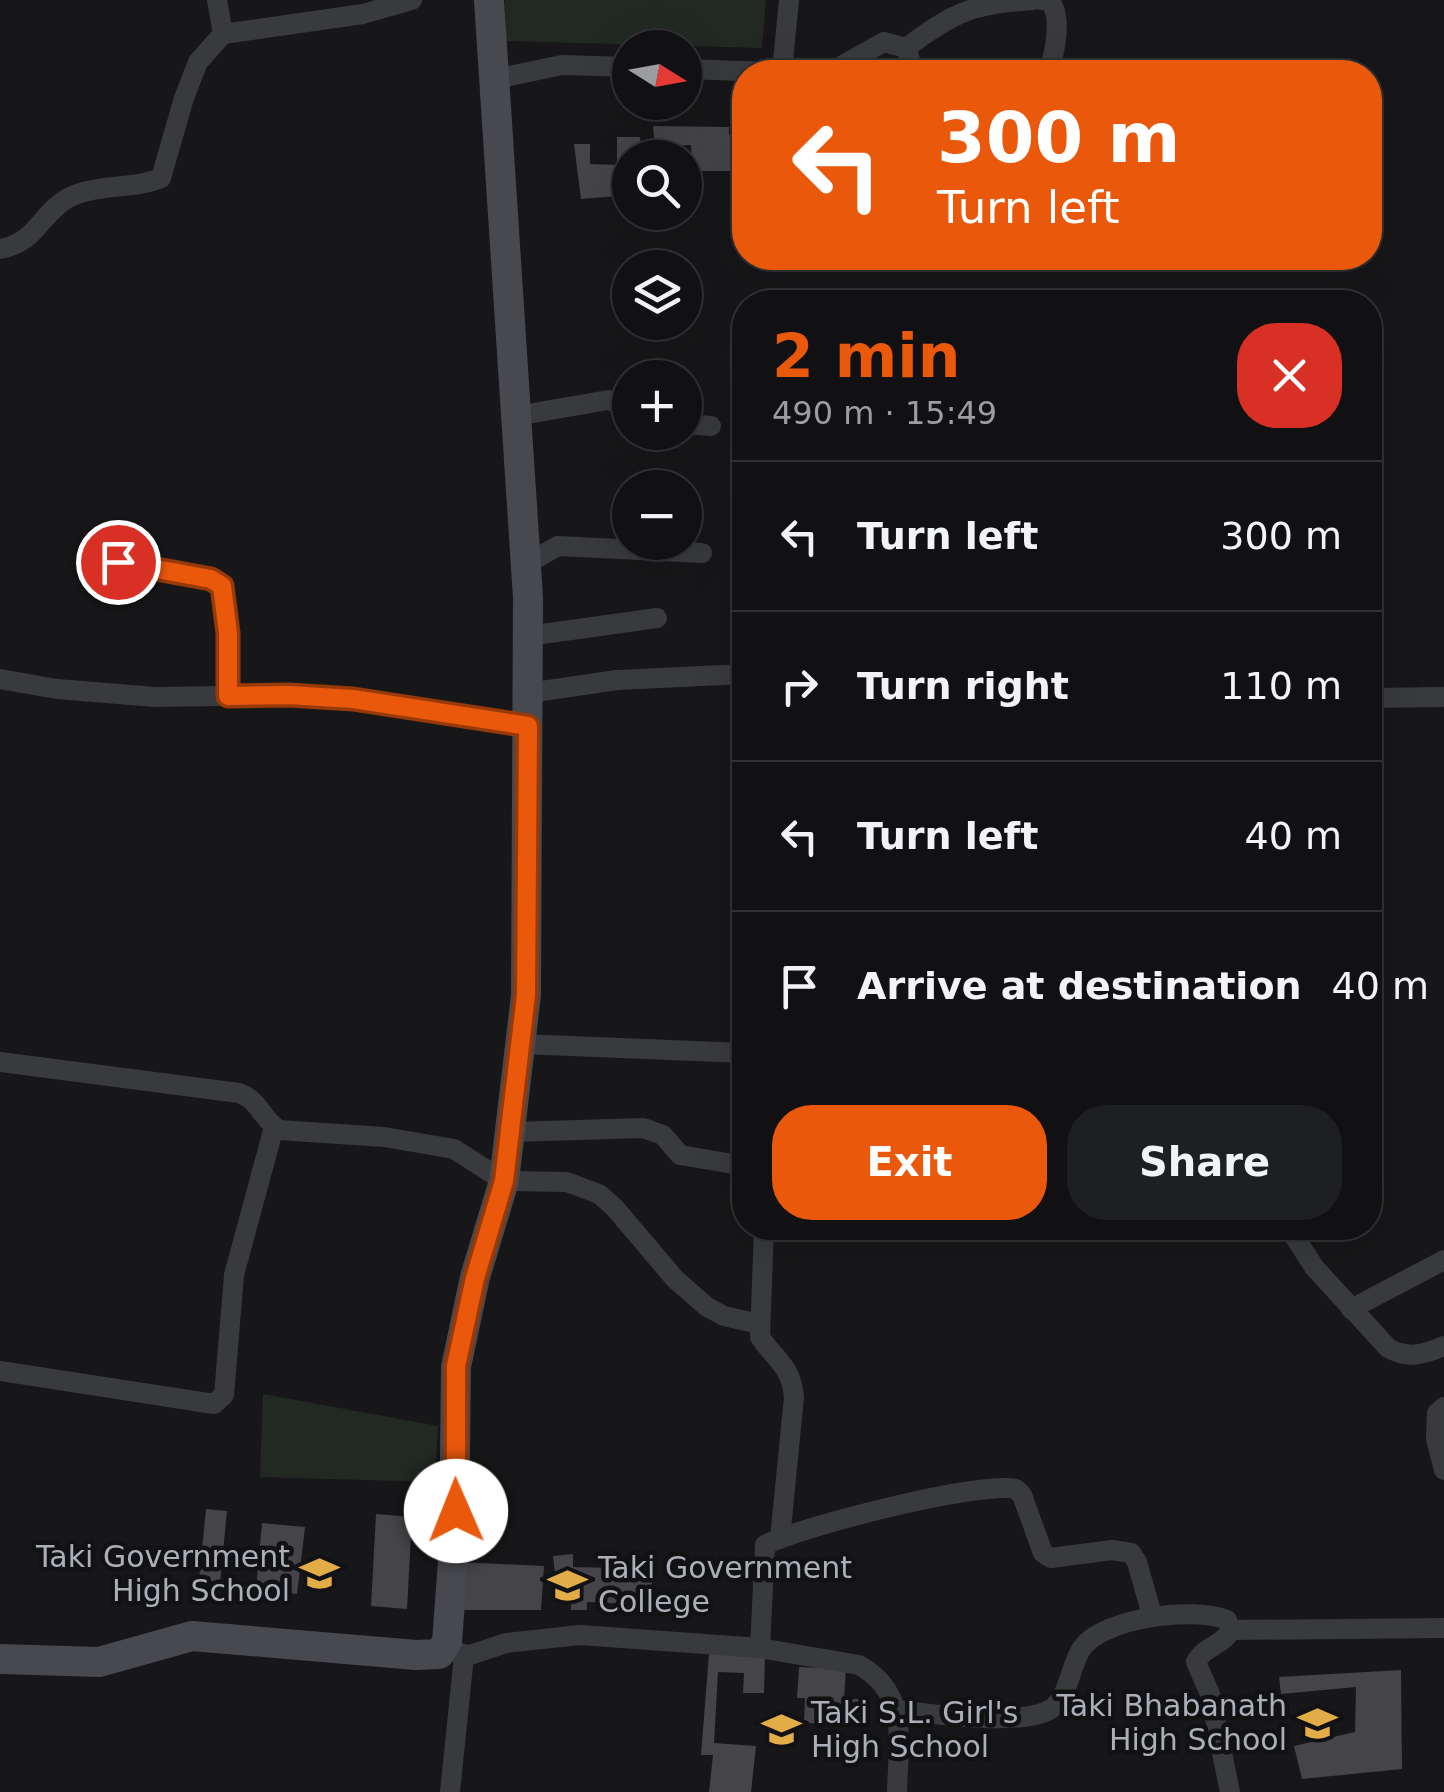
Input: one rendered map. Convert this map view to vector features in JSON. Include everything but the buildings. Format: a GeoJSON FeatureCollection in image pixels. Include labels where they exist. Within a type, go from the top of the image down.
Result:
{"type":"FeatureCollection","features":[{"type":"Feature","properties":{"kind":"street"},"geometry":{"type":"LineString","coordinates":[[217,0],[222,34]]}},
{"type":"Feature","properties":{"kind":"street"},"geometry":{"type":"LineString","coordinates":[[0,249],[23,242],[56,206],[86,190],[161,178],[198,62],[222,34],[364,14],[412,0]]}},
{"type":"Feature","properties":{"kind":"street"},"geometry":{"type":"LineString","coordinates":[[450,1792],[456,1366],[475,1278],[504,1181],[526,995],[526,564],[489,0]]}},
{"type":"Feature","properties":{"kind":"street"},"geometry":{"type":"LineString","coordinates":[[783,60],[789,0]]}},
{"type":"Feature","properties":{"kind":"street"},"geometry":{"type":"LineString","coordinates":[[852,60],[884,42],[906,48],[960,12],[983,4],[1038,0],[1051,2],[1055,10],[1050,60]]}},
{"type":"Feature","properties":{"kind":"street"},"geometry":{"type":"LineString","coordinates":[[906,48],[910,60]]}},
{"type":"Feature","properties":{"kind":"street"},"geometry":{"type":"LineString","coordinates":[[495,78],[562,65],[612,66]]}},
{"type":"Feature","properties":{"kind":"street"},"geometry":{"type":"LineString","coordinates":[[702,70],[732,71]]}},
{"type":"Feature","properties":{"kind":"street"},"geometry":{"type":"LineString","coordinates":[[516,416],[612,401]]}},
{"type":"Feature","properties":{"kind":"street"},"geometry":{"type":"LineString","coordinates":[[702,425],[711,426]]}},
{"type":"Feature","properties":{"kind":"street"},"geometry":{"type":"LineString","coordinates":[[526,564],[558,546],[612,549]]}},
{"type":"Feature","properties":{"kind":"street"},"geometry":{"type":"LineString","coordinates":[[87,557],[211,579],[222,586],[228,633],[228,696]]}},
{"type":"Feature","properties":{"kind":"street"},"geometry":{"type":"LineString","coordinates":[[528,636],[657,618]]}},
{"type":"Feature","properties":{"kind":"street"},"geometry":{"type":"LineString","coordinates":[[528,693],[617,680],[732,675]]}},
{"type":"Feature","properties":{"kind":"street"},"geometry":{"type":"LineString","coordinates":[[0,678],[57,689],[155,697],[289,695],[353,699],[528,726]]}},
{"type":"Feature","properties":{"kind":"street"},"geometry":{"type":"LineString","coordinates":[[1382,698],[1444,697]]}},
{"type":"Feature","properties":{"kind":"street"},"geometry":{"type":"LineString","coordinates":[[521,1044],[732,1052]]}},
{"type":"Feature","properties":{"kind":"street"},"geometry":{"type":"LineString","coordinates":[[0,1062],[239,1093],[256,1102],[274,1127],[384,1137],[454,1149],[504,1181],[567,1182],[599,1194],[614,1206],[675,1279],[707,1308],[759,1324]]}},
{"type":"Feature","properties":{"kind":"street"},"geometry":{"type":"LineString","coordinates":[[0,1371],[214,1404],[224,1394],[234,1275],[274,1127]]}},
{"type":"Feature","properties":{"kind":"street"},"geometry":{"type":"LineString","coordinates":[[511,1132],[643,1128],[663,1135],[680,1155],[732,1164]]}},
{"type":"Feature","properties":{"kind":"street"},"geometry":{"type":"LineString","coordinates":[[763,1240],[760,1336],[792,1378],[794,1397],[780,1539]]}},
{"type":"Feature","properties":{"kind":"street"},"geometry":{"type":"LineString","coordinates":[[1297,1240],[1314,1267],[1388,1348],[1403,1356],[1426,1354],[1444,1346]]}},
{"type":"Feature","properties":{"kind":"street"},"geometry":{"type":"LineString","coordinates":[[1350,1309],[1444,1260]]}},
{"type":"Feature","properties":{"kind":"street"},"geometry":{"type":"LineString","coordinates":[[1444,1406],[1436,1413],[1435,1423],[1444,1470]]}},
{"type":"Feature","properties":{"kind":"street"},"geometry":{"type":"LineString","coordinates":[[760,1648],[766,1545],[918,1501],[1009,1487],[1022,1494],[1043,1554],[1051,1558],[1112,1550],[1131,1553],[1152,1615]]}},
{"type":"Feature","properties":{"kind":"street"},"geometry":{"type":"LineString","coordinates":[[898,1710],[988,1719],[1051,1710],[1061,1700],[1085,1643],[1152,1615],[1186,1612],[1217,1616],[1227,1620],[1230,1630],[1226,1639],[1202,1651],[1196,1662],[1210,1694],[1230,1792]]}},
{"type":"Feature","properties":{"kind":"street"},"geometry":{"type":"LineString","coordinates":[[1230,1630],[1444,1628]]}},
{"type":"Feature","properties":{"kind":"street"},"geometry":{"type":"LineString","coordinates":[[0,1659],[99,1662],[192,1636],[416,1655],[580,1635],[760,1648],[859,1666],[872,1675],[898,1710],[896,1792]]}},
{"type":"Feature","properties":{"kind":"shaded area"},"geometry":{"type":"Polygon","coordinates":[[[505,0],[766,0],[762,48],[702,46],[702,30],[612,30],[612,44],[506,41],[505,0]]]}},
{"type":"Feature","properties":{"kind":"shaded area"},"geometry":{"type":"Polygon","coordinates":[[[263,1394],[438,1426],[435,1482],[260,1477],[263,1394]]]}},
{"type":"Feature","properties":{"kind":"place","name":"Taki Government High School"},"geometry":{"type":"Point","coordinates":[320,1574]}},
{"type":"Feature","properties":{"kind":"place","name":"Taki Government College"},"geometry":{"type":"Point","coordinates":[568,1585]}},
{"type":"Feature","properties":{"kind":"place","name":"Taki Bhabanath High School"},"geometry":{"type":"Point","coordinates":[1317,1723]}},
{"type":"Feature","properties":{"kind":"place","name":"Taki S.L. Girl's High School"},"geometry":{"type":"Point","coordinates":[781,1730]}},
{"type":"Feature","properties":{"kind":"route"},"geometry":{"type":"LineString","coordinates":[[118,562],[211,579],[222,586],[228,633],[228,696],[353,699],[528,726],[526,995],[504,1181],[475,1278],[456,1366],[456,1511]]}}]}
